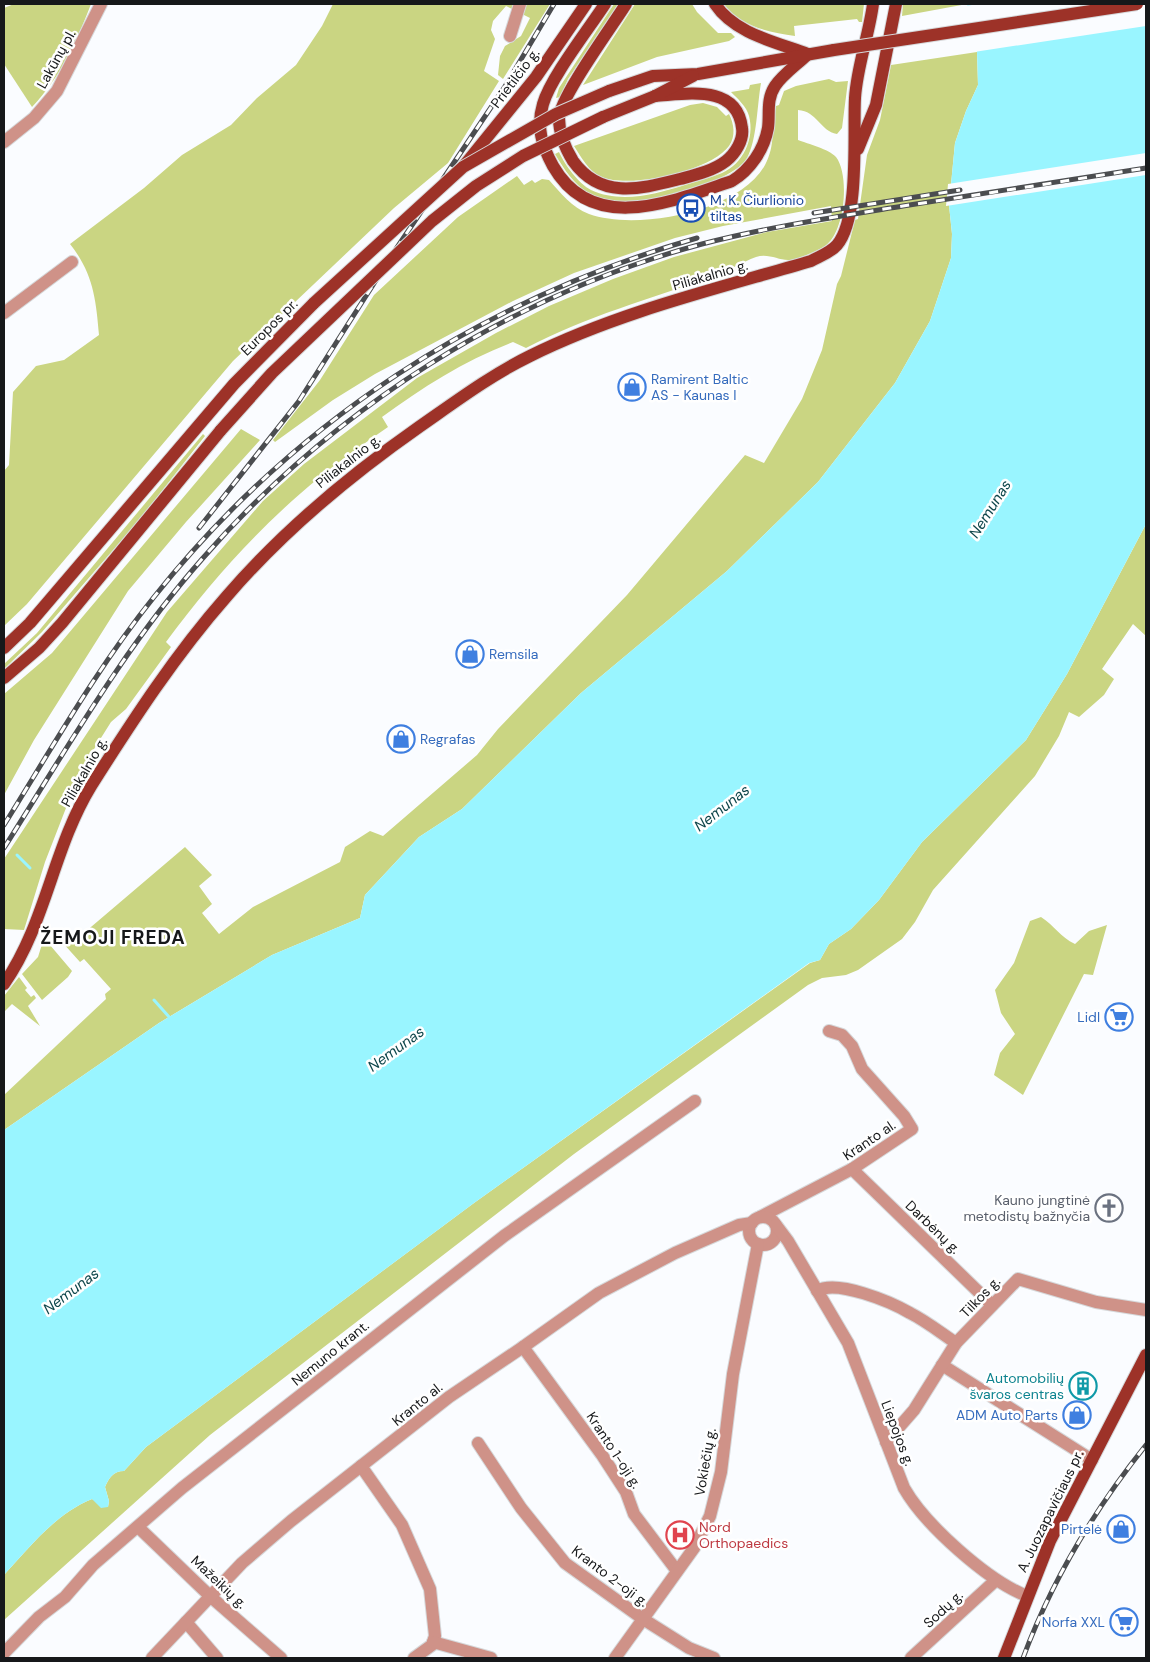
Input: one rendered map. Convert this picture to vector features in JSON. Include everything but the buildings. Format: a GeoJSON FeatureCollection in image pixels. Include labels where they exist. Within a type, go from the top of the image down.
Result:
{"type":"FeatureCollection","features":[{"type":"Feature","properties":{"kind":"main road","name":"Prietilčio g."},"geometry":{"type":"LineString","coordinates":[[463,166],[536,77],[586,4]]}},
{"type":"Feature","properties":{"kind":"main road"},"geometry":{"type":"LineString","coordinates":[[605,4],[564,66],[543,103],[539,131],[549,159],[566,184],[587,200],[603,206],[628,209],[652,205],[732,181],[743,174],[754,162],[768,128],[769,100],[774,87],[808,54]]}},
{"type":"Feature","properties":{"kind":"main road"},"geometry":{"type":"LineString","coordinates":[[626,4],[575,82],[559,116],[565,145],[578,167],[586,175],[598,184],[612,188],[650,187],[707,170],[725,161],[733,154],[743,131],[737,110],[725,99],[710,94],[695,93],[656,96]]}},
{"type":"Feature","properties":{"kind":"main road"},"geometry":{"type":"LineString","coordinates":[[714,4],[733,23],[745,31],[808,54]]}},
{"type":"Feature","properties":{"kind":"main road"},"geometry":{"type":"LineString","coordinates":[[856,153],[855,98],[872,4]]}},
{"type":"Feature","properties":{"kind":"main road"},"geometry":{"type":"LineString","coordinates":[[856,153],[876,105],[896,4]]}},
{"type":"Feature","properties":{"kind":"main road"},"geometry":{"type":"LineString","coordinates":[[4,678],[39,648],[62,623],[221,430],[272,374],[327,319],[440,216],[476,186],[523,156],[603,117],[656,96],[698,74],[808,54],[1137,4]]}},
{"type":"Feature","properties":{"kind":"main road","name":"Europos pr."},"geometry":{"type":"LineString","coordinates":[[4,648],[36,616],[234,384],[314,303],[463,166],[556,114],[609,91],[653,76],[698,74]]}},
{"type":"Feature","properties":{"kind":"main road","name":"Piliakalnio g."},"geometry":{"type":"LineString","coordinates":[[4,984],[19,959],[36,920],[66,836],[81,804],[129,726],[203,624],[276,543],[327,497],[391,447],[465,395],[529,356],[610,323],[674,301],[802,263],[825,254],[837,245],[845,227],[856,153]]}},
{"type":"Feature","properties":{"kind":"main road","name":"A. Juozapavičiaus pr."},"geometry":{"type":"LineString","coordinates":[[1004,1658],[1050,1541],[1146,1355]]}},
{"type":"Feature","properties":{"kind":"street","name":"Lakūnų pl."},"geometry":{"type":"LineString","coordinates":[[4,142],[34,118],[57,91],[101,4]]}},
{"type":"Feature","properties":{"kind":"street"},"geometry":{"type":"LineString","coordinates":[[510,36],[520,4]]}},
{"type":"Feature","properties":{"kind":"street"},"geometry":{"type":"LineString","coordinates":[[4,313],[72,262]]}},
{"type":"Feature","properties":{"kind":"street","name":"Kranto al."},"geometry":{"type":"LineString","coordinates":[[152,1658],[250,1557],[448,1396],[523,1347],[599,1293],[675,1252],[750,1224],[852,1169],[912,1129],[904,1116],[862,1068],[852,1046],[842,1035],[829,1031]]}},
{"type":"Feature","properties":{"kind":"street","name":"Nemuno krant."},"geometry":{"type":"LineString","coordinates":[[4,1652],[40,1617],[65,1597],[93,1565],[182,1488],[440,1285],[596,1170],[695,1101]]}},
{"type":"Feature","properties":{"kind":"street","name":"Darbėnų g."},"geometry":{"type":"LineString","coordinates":[[852,1169],[992,1305]]}},
{"type":"Feature","properties":{"kind":"street"},"geometry":{"type":"LineString","coordinates":[[774,1239],[774,1223],[779,1208]]}},
{"type":"Feature","properties":{"kind":"street"},"geometry":{"type":"LineString","coordinates":[[774,1223],[750,1224],[751,1238],[758,1244],[767,1244],[774,1239],[788,1241]]}},
{"type":"Feature","properties":{"kind":"street","name":"Liepojos g."},"geometry":{"type":"LineString","coordinates":[[774,1223],[788,1241],[848,1343],[904,1488],[921,1514],[1007,1589],[1027,1596]]}},
{"type":"Feature","properties":{"kind":"street","name":"Vokiečių g."},"geometry":{"type":"LineString","coordinates":[[615,1658],[678,1571],[705,1527],[721,1472],[733,1374],[758,1244]]}},
{"type":"Feature","properties":{"kind":"street","name":"Tilkos g."},"geometry":{"type":"LineString","coordinates":[[886,1442],[914,1410],[956,1343],[1018,1278],[1096,1302],[1146,1310]]}},
{"type":"Feature","properties":{"kind":"street"},"geometry":{"type":"LineString","coordinates":[[817,1291],[828,1286],[840,1287],[890,1304],[910,1312],[956,1343]]}},
{"type":"Feature","properties":{"kind":"street","name":"Kranto 1-oji g."},"geometry":{"type":"LineString","coordinates":[[523,1347],[602,1455],[626,1492],[634,1514],[678,1571]]}},
{"type":"Feature","properties":{"kind":"street"},"geometry":{"type":"LineString","coordinates":[[942,1365],[1092,1460]]}},
{"type":"Feature","properties":{"kind":"street","name":"Kranto 2-oji g."},"geometry":{"type":"LineString","coordinates":[[478,1443],[521,1508],[559,1557],[573,1570],[643,1620],[689,1648],[714,1658]]}},
{"type":"Feature","properties":{"kind":"street"},"geometry":{"type":"LineString","coordinates":[[361,1466],[390,1505],[413,1546],[430,1589],[435,1629],[433,1642],[428,1650],[414,1658]]}},
{"type":"Feature","properties":{"kind":"street","name":"Mažeikių g."},"geometry":{"type":"LineString","coordinates":[[138,1527],[211,1597],[281,1658]]}},
{"type":"Feature","properties":{"kind":"street","name":"Sodų g."},"geometry":{"type":"LineString","coordinates":[[911,1658],[996,1580]]}},
{"type":"Feature","properties":{"kind":"street"},"geometry":{"type":"LineString","coordinates":[[186,1622],[217,1658]]}},
{"type":"Feature","properties":{"kind":"street"},"geometry":{"type":"LineString","coordinates":[[433,1642],[491,1658]]}},
{"type":"Feature","properties":{"kind":"green space"},"geometry":{"type":"Polygon","coordinates":[[[14,4],[91,4],[67,58],[51,83],[32,107],[4,64],[4,8],[14,4]]]}},
{"type":"Feature","properties":{"kind":"green space"},"geometry":{"type":"Polygon","coordinates":[[[333,4],[550,4],[503,79],[498,75],[500,56],[505,46],[521,36],[530,18],[506,6],[493,21],[491,30],[495,39],[484,71],[499,81],[448,163],[394,208],[233,361],[27,604],[4,626],[4,471],[9,465],[13,392],[36,366],[64,360],[99,335],[92,287],[84,265],[70,244],[144,188],[182,155],[231,125],[257,98],[296,65],[322,26],[333,4]]]}},
{"type":"Feature","properties":{"kind":"green space"},"geometry":{"type":"Polygon","coordinates":[[[614,4],[618,4],[568,79],[560,97],[556,98],[559,88],[614,4]]]}},
{"type":"Feature","properties":{"kind":"green space"},"geometry":{"type":"Polygon","coordinates":[[[635,4],[692,4],[697,12],[718,33],[731,33],[735,37],[729,41],[657,57],[583,85],[635,4]]]}},
{"type":"Feature","properties":{"kind":"green space"},"geometry":{"type":"Polygon","coordinates":[[[724,4],[864,4],[862,22],[859,22],[857,19],[794,26],[795,36],[775,33],[747,23],[731,12],[724,4]]]}},
{"type":"Feature","properties":{"kind":"green space"},"geometry":{"type":"Polygon","coordinates":[[[903,4],[967,4],[902,16],[903,4]]]}},
{"type":"Feature","properties":{"kind":"green space"},"geometry":{"type":"Polygon","coordinates":[[[977,52],[978,85],[966,111],[955,143],[949,205],[952,234],[951,258],[930,321],[895,383],[818,482],[727,571],[581,693],[462,809],[419,837],[365,895],[360,918],[272,955],[159,1023],[4,1130],[4,1095],[106,999],[105,994],[111,989],[84,959],[80,962],[53,932],[58,928],[71,944],[185,847],[212,875],[199,886],[212,904],[202,913],[219,934],[253,907],[340,862],[345,847],[370,831],[383,836],[477,755],[498,729],[627,595],[745,455],[764,463],[802,399],[822,350],[837,284],[841,276],[855,220],[858,219],[867,155],[880,120],[891,65],[977,52]]]}},
{"type":"Feature","properties":{"kind":"green space"},"geometry":{"type":"Polygon","coordinates":[[[829,79],[836,82],[848,81],[842,128],[837,134],[831,132],[810,114],[798,110],[798,140],[833,154],[840,165],[843,177],[843,203],[841,217],[832,239],[822,248],[794,259],[756,257],[714,276],[572,326],[526,348],[513,342],[495,349],[445,375],[382,417],[388,427],[328,470],[277,514],[219,576],[166,642],[171,647],[126,709],[111,722],[79,773],[67,800],[66,808],[45,862],[24,930],[4,929],[4,859],[167,612],[263,501],[304,464],[417,378],[496,333],[549,306],[613,279],[674,257],[767,232],[832,221],[831,206],[723,226],[675,238],[574,273],[513,301],[375,374],[333,400],[275,442],[273,440],[320,380],[374,295],[458,217],[517,176],[524,185],[532,180],[535,183],[542,179],[549,180],[577,208],[589,214],[609,219],[658,218],[685,214],[710,206],[733,195],[752,181],[765,165],[771,150],[776,106],[779,105],[784,91],[796,86],[829,79]]]}},
{"type":"Feature","properties":{"kind":"green space"},"geometry":{"type":"Polygon","coordinates":[[[761,83],[755,132],[747,158],[739,167],[727,175],[694,188],[643,201],[626,202],[605,199],[590,194],[579,186],[555,154],[559,152],[572,173],[586,187],[602,194],[614,196],[626,197],[650,194],[722,173],[741,157],[749,141],[750,133],[748,113],[742,103],[731,92],[749,89],[750,85],[761,83]]]}},
{"type":"Feature","properties":{"kind":"green space"},"geometry":{"type":"Polygon","coordinates":[[[703,103],[717,107],[726,116],[729,114],[733,126],[733,138],[729,146],[720,155],[688,170],[650,179],[615,180],[602,177],[593,172],[574,146],[690,105],[703,103]]]}},
{"type":"Feature","properties":{"kind":"green space"},"geometry":{"type":"Polygon","coordinates":[[[241,429],[260,440],[186,522],[128,591],[34,740],[4,795],[4,694],[52,653],[241,429]]]}},
{"type":"Feature","properties":{"kind":"green space"},"geometry":{"type":"Polygon","coordinates":[[[203,434],[205,436],[139,520],[42,632],[4,669],[4,664],[37,633],[203,434]]]}},
{"type":"Feature","properties":{"kind":"green space"},"geometry":{"type":"Polygon","coordinates":[[[1146,524],[1146,636],[1133,624],[1102,669],[1114,679],[1104,695],[1079,717],[1069,712],[1059,736],[1035,776],[933,890],[915,922],[902,939],[858,970],[846,975],[822,978],[808,985],[574,1154],[210,1435],[4,1620],[4,1575],[44,1532],[66,1513],[92,1499],[108,1507],[109,1501],[105,1487],[108,1481],[114,1474],[124,1471],[146,1447],[474,1203],[810,963],[820,960],[829,944],[851,929],[879,900],[922,842],[1026,740],[1067,674],[1146,524]]]}},
{"type":"Feature","properties":{"kind":"green space"},"geometry":{"type":"Polygon","coordinates":[[[1041,917],[1065,938],[1075,944],[1089,931],[1107,925],[1093,975],[1084,974],[1023,1095],[994,1075],[1000,1053],[1015,1034],[1001,1013],[995,990],[1014,963],[1030,921],[1041,917]]]}},
{"type":"Feature","properties":{"kind":"green space"},"geometry":{"type":"Polygon","coordinates":[[[44,938],[72,971],[68,977],[42,1000],[22,974],[38,957],[44,938]]]}},
{"type":"Feature","properties":{"kind":"green space"},"geometry":{"type":"Polygon","coordinates":[[[19,977],[27,988],[25,990],[31,997],[34,995],[36,998],[28,1006],[40,1026],[12,1004],[4,1012],[4,996],[19,977]]]}},
{"type":"Feature","properties":{"kind":"water","name":"Nemunas"},"geometry":{"type":"Polygon","coordinates":[[[967,4],[1146,4],[1146,524],[1067,674],[1026,740],[922,842],[879,900],[851,929],[829,944],[820,960],[809,963],[474,1203],[146,1447],[124,1471],[114,1474],[108,1481],[105,1487],[109,1501],[108,1507],[101,1508],[92,1499],[66,1513],[44,1532],[4,1575],[4,1130],[159,1023],[272,955],[360,918],[365,895],[419,837],[462,809],[581,693],[727,571],[818,482],[895,383],[930,321],[951,258],[952,234],[949,205],[955,143],[966,111],[978,85],[977,52],[967,4]]]}},
{"type":"Feature","properties":{"kind":"pier"},"geometry":{"type":"Polygon","coordinates":[[[980,4],[1146,4],[1146,26],[974,52],[964,6],[980,4]]]}},
{"type":"Feature","properties":{"kind":"pier"},"geometry":{"type":"Polygon","coordinates":[[[1146,153],[1146,175],[946,206],[948,184],[1146,153]]]}},
{"type":"Feature","properties":{"kind":"waterway"},"geometry":{"type":"LineString","coordinates":[[17,855],[30,868]]}},
{"type":"Feature","properties":{"kind":"waterway"},"geometry":{"type":"LineString","coordinates":[[154,1000],[170,1018]]}},
{"type":"Feature","properties":{"kind":"railway"},"geometry":{"type":"LineString","coordinates":[[199,528],[299,401],[394,252],[504,88],[554,4]]}},
{"type":"Feature","properties":{"kind":"railway"},"geometry":{"type":"LineString","coordinates":[[4,848],[122,663],[203,558],[254,504],[309,453],[368,407],[430,364],[494,326],[562,294],[631,266],[702,244],[752,232],[827,218],[1146,168]]}},
{"type":"Feature","properties":{"kind":"railway"},"geometry":{"type":"LineString","coordinates":[[814,213],[960,190]]}},
{"type":"Feature","properties":{"kind":"railway"},"geometry":{"type":"LineString","coordinates":[[4,825],[113,652],[154,597],[209,534],[268,475],[330,422],[397,375],[467,332],[541,296],[617,264],[697,238]]}},
{"type":"Feature","properties":{"kind":"railway"},"geometry":{"type":"LineString","coordinates":[[1023,1658],[1047,1601],[1076,1547],[1109,1495],[1146,1445]]}},
{"type":"Feature","properties":{"kind":"place","name":"M. K. Čiurlionio tiltas"},"geometry":{"type":"Point","coordinates":[691,208]}},
{"type":"Feature","properties":{"kind":"place","name":"Ramirent Baltic AS - Kaunas I"},"geometry":{"type":"Point","coordinates":[632,387]}},
{"type":"Feature","properties":{"kind":"place","name":"Remsila"},"geometry":{"type":"Point","coordinates":[470,654]}},
{"type":"Feature","properties":{"kind":"place","name":"Regrafas"},"geometry":{"type":"Point","coordinates":[401,739]}},
{"type":"Feature","properties":{"kind":"place","name":"Lidl"},"geometry":{"type":"Point","coordinates":[1119,1017]}},
{"type":"Feature","properties":{"kind":"place","name":"Kauno jungtinė metodistų bažnyčia"},"geometry":{"type":"Point","coordinates":[1109,1208]}},
{"type":"Feature","properties":{"kind":"place","name":"Automobilių švaros centras"},"geometry":{"type":"Point","coordinates":[1083,1386]}},
{"type":"Feature","properties":{"kind":"place","name":"ADM Auto Parts"},"geometry":{"type":"Point","coordinates":[1077,1415]}},
{"type":"Feature","properties":{"kind":"place","name":"Pirtelė"},"geometry":{"type":"Point","coordinates":[1121,1529]}},
{"type":"Feature","properties":{"kind":"place","name":"Nord Orthopaedics"},"geometry":{"type":"Point","coordinates":[680,1535]}},
{"type":"Feature","properties":{"kind":"place","name":"Norfa XXL"},"geometry":{"type":"Point","coordinates":[1124,1622]}},
{"type":"Feature","properties":{"kind":"district","name":"ŽEMOJI FREDA"},"geometry":{"type":"Point","coordinates":[113,937]}}]}
